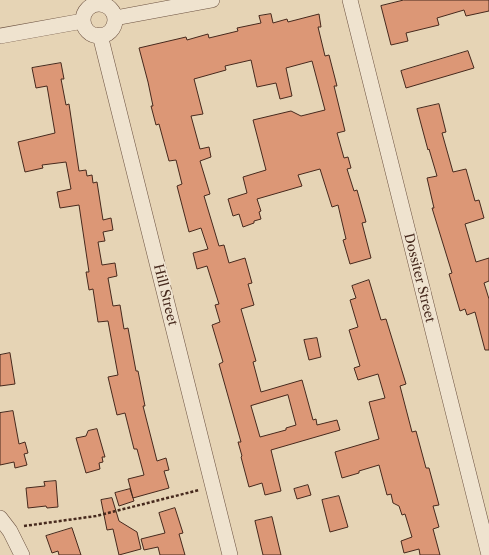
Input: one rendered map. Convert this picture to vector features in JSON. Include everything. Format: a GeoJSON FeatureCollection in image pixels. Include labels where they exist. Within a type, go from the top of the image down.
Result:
{"type":"FeatureCollection","features":[{"type":"Feature","properties":{"kind":"street"},"geometry":{"type":"LineString","coordinates":[[115,18],[212,0]]}},
{"type":"Feature","properties":{"kind":"street","name":"Dossiter Street"},"geometry":{"type":"LineString","coordinates":[[350,0],[489,555]]}},
{"type":"Feature","properties":{"kind":"street"},"geometry":{"type":"LineString","coordinates":[[94,2],[107,6],[111,9],[115,18],[112,29],[108,33],[100,36],[88,32],[83,21],[85,12],[94,2]]}},
{"type":"Feature","properties":{"kind":"street"},"geometry":{"type":"LineString","coordinates":[[0,36],[83,21]]}},
{"type":"Feature","properties":{"kind":"street","name":"Hill Street"},"geometry":{"type":"LineString","coordinates":[[100,36],[230,555]]}},
{"type":"Feature","properties":{"kind":"street"},"geometry":{"type":"LineString","coordinates":[[0,518],[10,531],[22,555]]}},
{"type":"Feature","properties":{"kind":"path"},"geometry":{"type":"LineString","coordinates":[[10,531],[27,525],[96,516],[213,487]]}},
{"type":"Feature","properties":{"kind":"building"},"geometry":{"type":"Polygon","coordinates":[[[404,0],[489,0],[489,11],[466,16],[464,10],[437,18],[439,25],[406,33],[408,41],[391,45],[381,6],[404,0]]]}},
{"type":"Feature","properties":{"kind":"building"},"geometry":{"type":"Polygon","coordinates":[[[271,14],[273,23],[287,19],[288,22],[319,14],[321,27],[318,27],[325,56],[329,55],[337,86],[334,86],[345,131],[337,133],[344,158],[348,157],[351,168],[347,169],[354,191],[357,190],[366,222],[362,223],[371,258],[350,264],[343,240],[346,239],[338,205],[332,207],[320,169],[298,175],[302,186],[257,199],[261,211],[259,212],[261,219],[254,221],[254,223],[243,227],[239,214],[233,216],[228,199],[247,193],[243,177],[266,170],[253,120],[291,111],[301,116],[325,110],[312,61],[286,68],[292,96],[280,99],[276,83],[257,87],[251,60],[225,66],[226,70],[194,79],[203,114],[191,116],[200,149],[209,147],[211,157],[200,161],[210,194],[204,196],[219,246],[224,245],[229,263],[245,258],[252,283],[248,284],[254,305],[241,309],[256,361],[253,362],[261,392],[302,380],[313,420],[316,419],[317,425],[337,420],[340,430],[271,450],[281,491],[265,495],[262,483],[249,487],[238,442],[241,442],[219,364],[223,362],[212,325],[220,322],[215,305],[219,304],[207,266],[197,269],[193,253],[208,249],[201,228],[189,232],[177,186],[182,184],[176,160],[169,161],[159,124],[156,125],[151,106],[153,106],[148,82],[139,48],[186,37],[187,40],[208,34],[209,38],[238,31],[237,28],[261,23],[259,16],[271,14]],[[288,395],[251,406],[260,437],[286,430],[286,428],[296,425],[288,395]]]}},
{"type":"Feature","properties":{"kind":"building"},"geometry":{"type":"Polygon","coordinates":[[[468,51],[474,68],[406,88],[401,71],[468,51]]]}},
{"type":"Feature","properties":{"kind":"building"},"geometry":{"type":"Polygon","coordinates":[[[61,63],[64,79],[61,79],[66,105],[69,104],[79,171],[86,170],[87,176],[92,175],[93,183],[97,182],[103,220],[111,218],[113,230],[103,232],[105,241],[98,242],[102,265],[115,263],[117,276],[108,278],[113,306],[120,305],[124,329],[128,328],[136,371],[138,371],[145,406],[143,406],[157,461],[166,458],[169,470],[164,471],[169,488],[133,498],[128,479],[144,475],[137,449],[134,449],[125,413],[117,415],[108,377],[118,375],[108,321],[98,322],[93,289],[89,290],[86,272],[89,272],[79,205],[60,208],[57,192],[71,189],[66,162],[42,165],[43,168],[25,172],[18,142],[55,133],[47,86],[36,88],[32,68],[61,63]]]}},
{"type":"Feature","properties":{"kind":"building"},"geometry":{"type":"Polygon","coordinates":[[[439,104],[446,132],[442,133],[453,172],[466,169],[475,201],[479,200],[484,218],[465,224],[476,262],[489,258],[489,281],[484,283],[489,299],[489,350],[485,350],[475,312],[467,315],[465,309],[460,311],[449,274],[452,273],[432,208],[434,208],[427,178],[437,176],[417,109],[439,104]]]}},
{"type":"Feature","properties":{"kind":"building"},"geometry":{"type":"Polygon","coordinates":[[[369,280],[381,320],[386,319],[406,384],[400,386],[412,432],[416,431],[426,468],[429,468],[439,505],[433,506],[439,527],[433,529],[440,555],[420,555],[419,549],[404,553],[401,541],[412,537],[405,514],[402,515],[399,506],[393,503],[391,494],[387,495],[379,465],[342,478],[335,452],[379,439],[369,402],[385,398],[378,374],[358,380],[354,368],[360,366],[349,330],[358,327],[350,300],[356,298],[352,286],[369,280]]]}},
{"type":"Feature","properties":{"kind":"building"},"geometry":{"type":"Polygon","coordinates":[[[317,338],[321,357],[309,360],[304,340],[317,338]]]}},
{"type":"Feature","properties":{"kind":"building"},"geometry":{"type":"Polygon","coordinates":[[[10,353],[15,384],[0,386],[0,355],[10,353]]]}},
{"type":"Feature","properties":{"kind":"building"},"geometry":{"type":"Polygon","coordinates":[[[13,411],[19,444],[25,442],[28,453],[24,454],[27,465],[15,468],[14,462],[0,465],[0,413],[13,411]]]}},
{"type":"Feature","properties":{"kind":"building"},"geometry":{"type":"Polygon","coordinates":[[[97,429],[105,457],[102,457],[103,462],[99,463],[100,469],[86,473],[76,438],[86,436],[88,431],[97,429]]]}},
{"type":"Feature","properties":{"kind":"building"},"geometry":{"type":"Polygon","coordinates":[[[56,481],[58,507],[47,508],[46,506],[28,508],[26,488],[45,486],[44,482],[56,481]]]}},
{"type":"Feature","properties":{"kind":"building"},"geometry":{"type":"Polygon","coordinates":[[[308,485],[311,495],[297,499],[294,489],[308,485]]]}},
{"type":"Feature","properties":{"kind":"building"},"geometry":{"type":"Polygon","coordinates":[[[130,489],[134,501],[119,506],[115,493],[130,489]]]}},
{"type":"Feature","properties":{"kind":"building"},"geometry":{"type":"Polygon","coordinates":[[[339,496],[348,527],[330,532],[322,500],[339,496]]]}},
{"type":"Feature","properties":{"kind":"building"},"geometry":{"type":"Polygon","coordinates":[[[112,498],[119,521],[137,532],[141,549],[119,555],[113,529],[107,530],[101,500],[112,498]]]}},
{"type":"Feature","properties":{"kind":"building"},"geometry":{"type":"Polygon","coordinates":[[[175,508],[183,533],[179,534],[185,555],[160,555],[158,547],[144,550],[141,539],[165,533],[159,513],[175,508]]]}},
{"type":"Feature","properties":{"kind":"building"},"geometry":{"type":"Polygon","coordinates":[[[272,517],[281,555],[263,555],[255,521],[272,517]]]}},
{"type":"Feature","properties":{"kind":"building"},"geometry":{"type":"Polygon","coordinates":[[[72,528],[81,555],[59,555],[58,551],[52,553],[46,536],[72,528]]]}}]}
